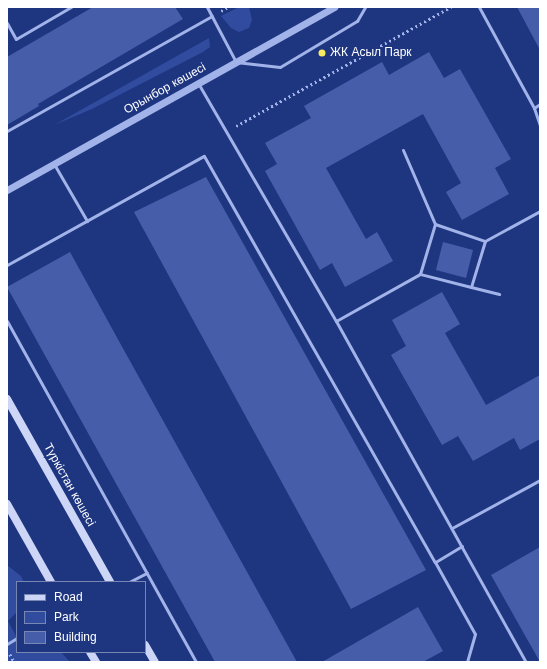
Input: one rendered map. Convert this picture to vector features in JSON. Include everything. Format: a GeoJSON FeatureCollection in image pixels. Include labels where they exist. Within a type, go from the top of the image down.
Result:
{"type":"FeatureCollection","features":[{"type":"Feature","properties":{"kind":"main road","name":"Түркістан көшесі"},"geometry":{"type":"LineString","coordinates":[[7,399],[109,581]]}},
{"type":"Feature","properties":{"kind":"main road"},"geometry":{"type":"LineString","coordinates":[[7,504],[50,581]]}},
{"type":"Feature","properties":{"kind":"main road"},"geometry":{"type":"LineString","coordinates":[[146,647],[155,662]]}},
{"type":"Feature","properties":{"kind":"main road"},"geometry":{"type":"LineString","coordinates":[[91,653],[96,662]]}},
{"type":"Feature","properties":{"kind":"street","name":"Орынбор көшесі"},"geometry":{"type":"LineString","coordinates":[[7,190],[334,7]]}},
{"type":"Feature","properties":{"kind":"lane"},"geometry":{"type":"LineString","coordinates":[[7,23],[16,39],[71,7]]}},
{"type":"Feature","properties":{"kind":"lane"},"geometry":{"type":"LineString","coordinates":[[207,7],[236,62],[280,67],[357,21],[365,7]]}},
{"type":"Feature","properties":{"kind":"lane"},"geometry":{"type":"LineString","coordinates":[[479,7],[534,108],[540,125]]}},
{"type":"Feature","properties":{"kind":"lane"},"geometry":{"type":"LineString","coordinates":[[7,131],[212,16]]}},
{"type":"Feature","properties":{"kind":"lane"},"geometry":{"type":"LineString","coordinates":[[198,84],[336,321],[526,662]]}},
{"type":"Feature","properties":{"kind":"lane"},"geometry":{"type":"LineString","coordinates":[[534,108],[540,104]]}},
{"type":"Feature","properties":{"kind":"lane"},"geometry":{"type":"LineString","coordinates":[[403,150],[435,224],[420,274]]}},
{"type":"Feature","properties":{"kind":"lane"},"geometry":{"type":"LineString","coordinates":[[7,265],[204,156],[475,634],[467,662]]}},
{"type":"Feature","properties":{"kind":"lane"},"geometry":{"type":"LineString","coordinates":[[54,164],[87,221]]}},
{"type":"Feature","properties":{"kind":"lane"},"geometry":{"type":"LineString","coordinates":[[471,287],[484,241],[540,211]]}},
{"type":"Feature","properties":{"kind":"lane"},"geometry":{"type":"LineString","coordinates":[[435,224],[484,241]]}},
{"type":"Feature","properties":{"kind":"lane"},"geometry":{"type":"LineString","coordinates":[[336,321],[420,274],[499,294]]}},
{"type":"Feature","properties":{"kind":"lane"},"geometry":{"type":"LineString","coordinates":[[7,321],[196,662]]}},
{"type":"Feature","properties":{"kind":"lane"},"geometry":{"type":"LineString","coordinates":[[452,528],[540,480]]}},
{"type":"Feature","properties":{"kind":"lane"},"geometry":{"type":"LineString","coordinates":[[435,562],[462,546]]}},
{"type":"Feature","properties":{"kind":"lane"},"geometry":{"type":"LineString","coordinates":[[131,581],[147,573]]}},
{"type":"Feature","properties":{"kind":"lane"},"geometry":{"type":"LineString","coordinates":[[7,644],[16,639]]}},
{"type":"Feature","properties":{"kind":"path"},"geometry":{"type":"LineString","coordinates":[[219,12],[228,7]]}},
{"type":"Feature","properties":{"kind":"path"},"geometry":{"type":"LineString","coordinates":[[225,132],[451,7]]}},
{"type":"Feature","properties":{"kind":"green space"},"geometry":{"type":"Polygon","coordinates":[[[239,7],[249,7],[252,20],[249,28],[239,32],[231,28],[221,16],[239,7]]]}},
{"type":"Feature","properties":{"kind":"green space"},"geometry":{"type":"Polygon","coordinates":[[[209,38],[210,47],[203,52],[92,109],[54,125],[209,38]]]}},
{"type":"Feature","properties":{"kind":"green space"},"geometry":{"type":"Polygon","coordinates":[[[7,565],[21,576],[24,581],[16,581],[16,613],[8,621],[16,636],[16,653],[62,653],[70,662],[7,662],[7,565]]]}},
{"type":"Feature","properties":{"kind":"building"},"geometry":{"type":"Polygon","coordinates":[[[93,7],[175,7],[183,19],[38,104],[39,106],[7,125],[7,57],[93,7]]]}},
{"type":"Feature","properties":{"kind":"building"},"geometry":{"type":"Polygon","coordinates":[[[517,7],[540,7],[540,50],[517,7]]]}},
{"type":"Feature","properties":{"kind":"building"},"geometry":{"type":"Polygon","coordinates":[[[429,52],[444,78],[460,69],[511,159],[495,168],[509,194],[462,220],[446,192],[461,183],[423,114],[326,168],[366,239],[377,232],[393,261],[345,287],[332,263],[320,270],[265,171],[277,164],[265,143],[311,118],[304,106],[382,62],[389,75],[429,52]]]}},
{"type":"Feature","properties":{"kind":"building"},"geometry":{"type":"Polygon","coordinates":[[[206,177],[426,570],[351,609],[134,212],[206,177]]]}},
{"type":"Feature","properties":{"kind":"building"},"geometry":{"type":"Polygon","coordinates":[[[443,242],[473,250],[466,278],[436,270],[443,242]]]}},
{"type":"Feature","properties":{"kind":"building"},"geometry":{"type":"Polygon","coordinates":[[[70,252],[297,662],[215,662],[7,287],[70,252]]]}},
{"type":"Feature","properties":{"kind":"building"},"geometry":{"type":"Polygon","coordinates":[[[442,292],[460,324],[445,333],[486,405],[540,375],[540,439],[520,450],[514,438],[473,461],[458,436],[442,445],[391,355],[406,346],[392,320],[442,292]]]}},
{"type":"Feature","properties":{"kind":"building"},"geometry":{"type":"Polygon","coordinates":[[[540,547],[540,662],[491,575],[540,547]]]}},
{"type":"Feature","properties":{"kind":"building"},"geometry":{"type":"Polygon","coordinates":[[[418,607],[443,651],[423,662],[322,662],[418,607]]]}},
{"type":"Feature","properties":{"kind":"place","name":"ЖК Асыл Парк"},"geometry":{"type":"Point","coordinates":[322,53]}}]}
